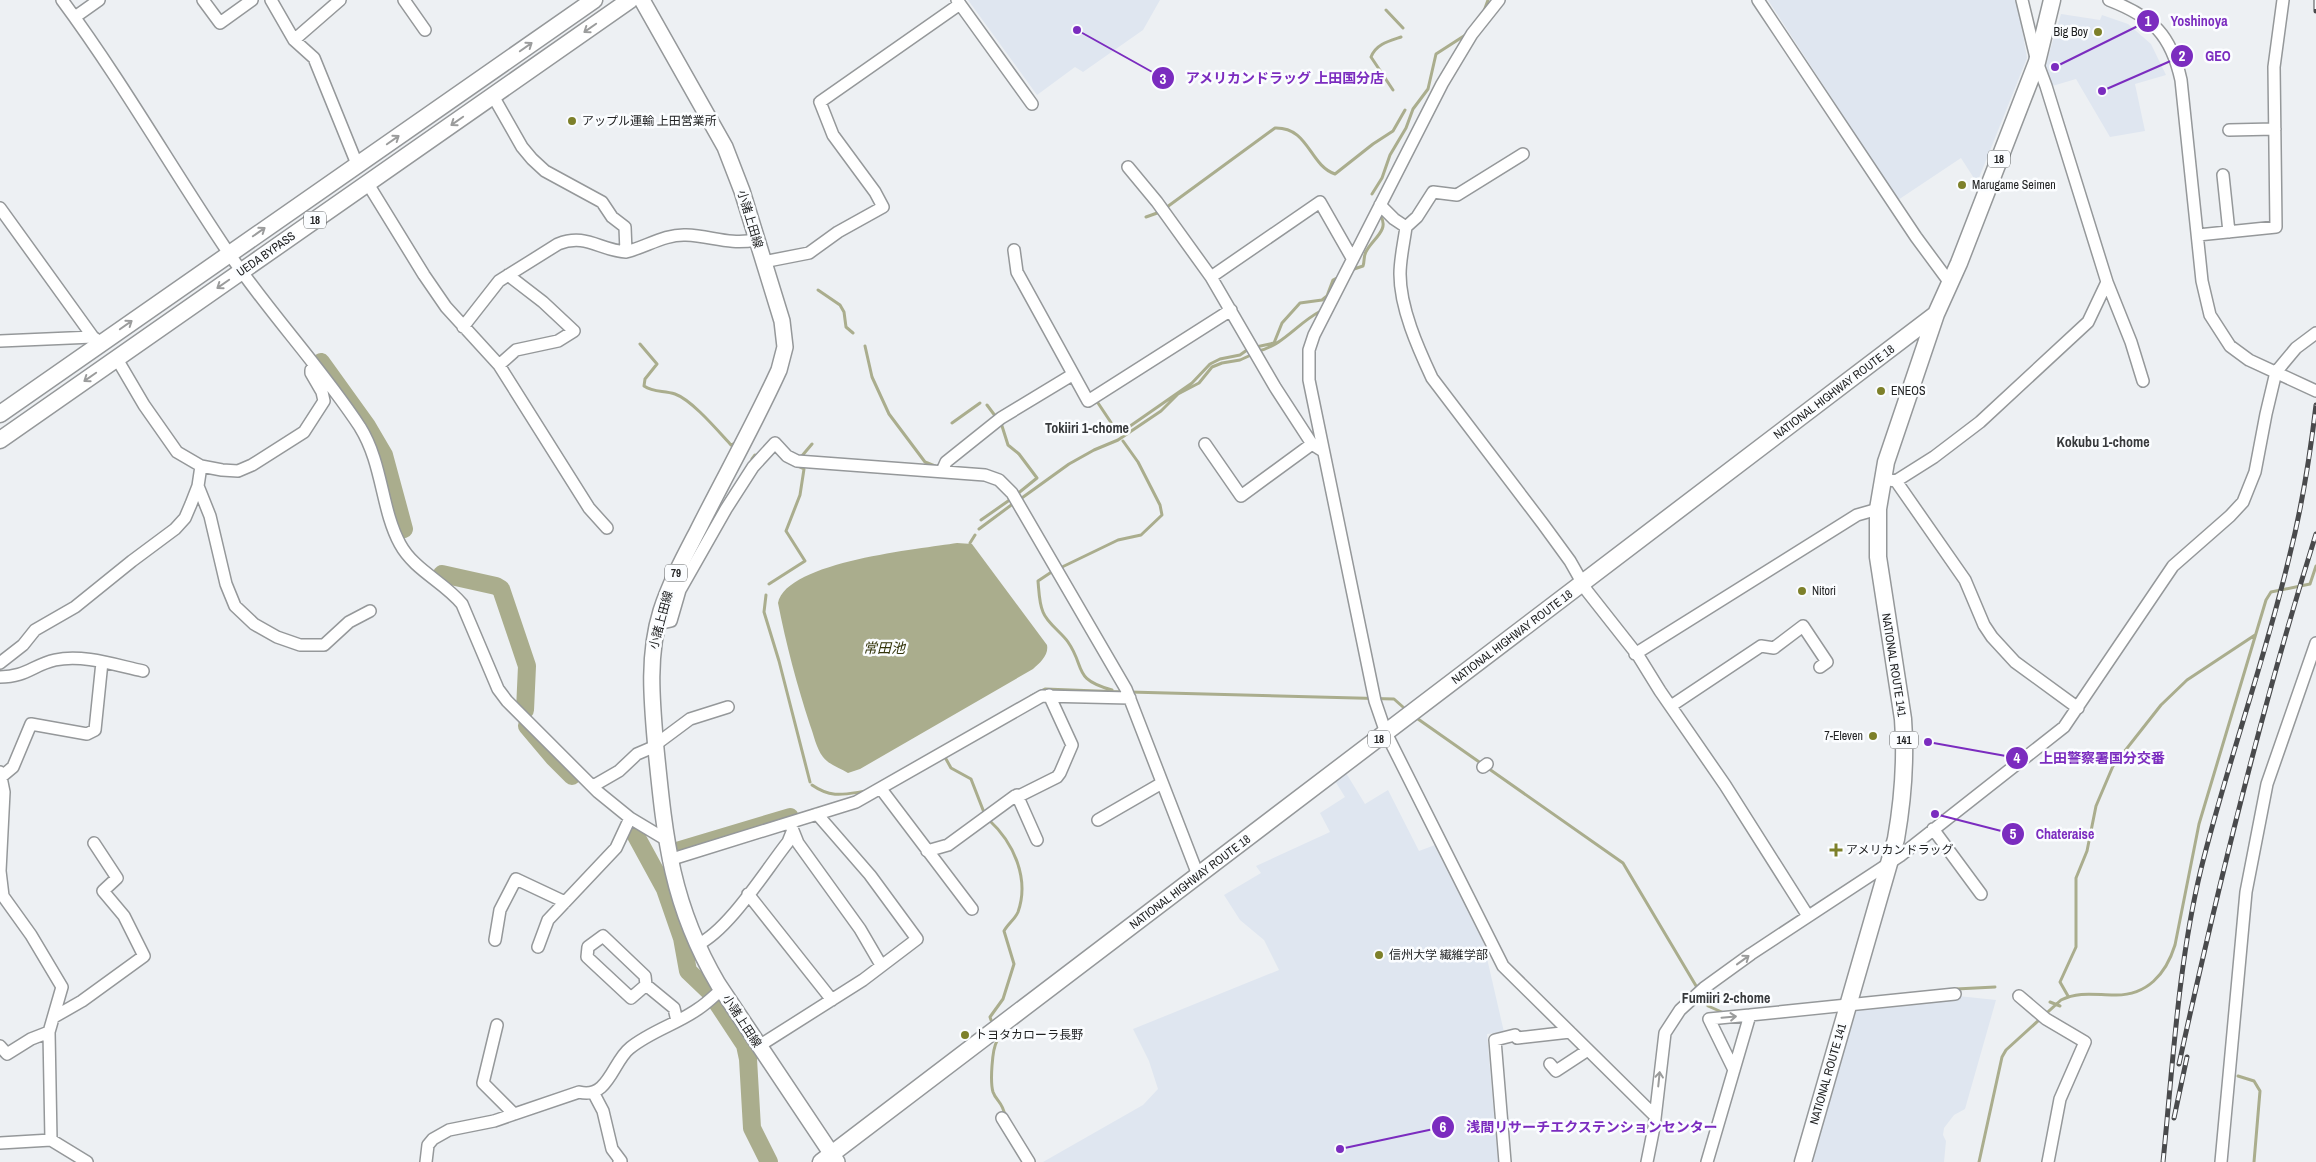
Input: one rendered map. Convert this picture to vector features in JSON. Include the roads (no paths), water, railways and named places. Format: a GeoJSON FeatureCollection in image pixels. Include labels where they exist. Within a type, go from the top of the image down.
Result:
{"type":"FeatureCollection","features":[{"type":"Feature","properties":{"kind":"highway","name":"UEDA BYPASS"},"geometry":{"type":"LineString","coordinates":[[0,414],[97,340],[229,254],[594,0]]}},
{"type":"Feature","properties":{"kind":"highway","name":"UEDA BYPASS"},"geometry":{"type":"LineString","coordinates":[[0,440],[630,0]]}},
{"type":"Feature","properties":{"kind":"highway","name":"NATIONAL HIGHWAY ROUTE 18"},"geometry":{"type":"LineString","coordinates":[[830,1159],[1198,875],[1936,314],[2037,62],[2052,0]]}},
{"type":"Feature","properties":{"kind":"highway","name":"NATIONAL ROUTE 141"},"geometry":{"type":"LineString","coordinates":[[1802,1162],[1889,864],[1902,805],[1905,746],[1896,664],[1880,570],[1878,509],[1890,480],[1886,462],[1936,314]]}},
{"type":"Feature","properties":{"kind":"main road","name":"小諸上田線"},"geometry":{"type":"LineString","coordinates":[[642,0],[725,147],[742,191],[784,333],[785,347],[775,380],[673,580],[658,624],[652,655],[652,700],[665,839],[676,888],[697,946],[722,989],[830,1159]]}},
{"type":"Feature","properties":{"kind":"street"},"geometry":{"type":"LineString","coordinates":[[62,0],[75,17],[229,254],[351,414],[367,441],[378,469],[391,519],[401,546],[422,570],[454,594],[462,604],[492,677],[507,701],[593,786],[630,818],[665,839]]}},
{"type":"Feature","properties":{"kind":"street"},"geometry":{"type":"LineString","coordinates":[[75,17],[99,0]]}},
{"type":"Feature","properties":{"kind":"street"},"geometry":{"type":"LineString","coordinates":[[203,0],[220,23],[252,0]]}},
{"type":"Feature","properties":{"kind":"street"},"geometry":{"type":"LineString","coordinates":[[271,0],[294,40],[314,58],[357,164]]}},
{"type":"Feature","properties":{"kind":"street"},"geometry":{"type":"LineString","coordinates":[[294,40],[327,4],[340,0]]}},
{"type":"Feature","properties":{"kind":"street"},"geometry":{"type":"LineString","coordinates":[[404,0],[424,30]]}},
{"type":"Feature","properties":{"kind":"street"},"geometry":{"type":"LineString","coordinates":[[1499,0],[1472,34],[1442,84],[1352,258],[1314,335],[1309,350],[1309,380],[1375,698],[1386,733],[1499,961],[1655,1116]]}},
{"type":"Feature","properties":{"kind":"street"},"geometry":{"type":"LineString","coordinates":[[1758,0],[1916,237],[1950,283]]}},
{"type":"Feature","properties":{"kind":"street"},"geometry":{"type":"LineString","coordinates":[[2022,0],[2037,62],[2107,282],[2131,342],[2143,381]]}},
{"type":"Feature","properties":{"kind":"street"},"geometry":{"type":"LineString","coordinates":[[2109,0],[2150,20],[2163,34],[2176,56],[2181,80],[2206,300],[2210,315],[2230,346],[2249,360],[2316,391]]}},
{"type":"Feature","properties":{"kind":"street"},"geometry":{"type":"LineString","coordinates":[[2198,235],[2276,227],[2274,67],[2283,0]]}},
{"type":"Feature","properties":{"kind":"street"},"geometry":{"type":"LineString","coordinates":[[763,262],[809,254],[838,232],[883,207],[875,192],[833,135],[820,102],[958,2],[1032,104]]}},
{"type":"Feature","properties":{"kind":"street"},"geometry":{"type":"LineString","coordinates":[[493,96],[522,147],[532,159],[545,171],[602,202],[612,217],[625,226],[626,252]]}},
{"type":"Feature","properties":{"kind":"street"},"geometry":{"type":"LineString","coordinates":[[2229,130],[2275,129]]}},
{"type":"Feature","properties":{"kind":"street"},"geometry":{"type":"LineString","coordinates":[[1523,154],[1457,195],[1433,192],[1417,217],[1406,227],[1400,274],[1407,314],[1423,358],[1432,378],[1570,561],[1582,583],[1671,706],[1725,785],[1808,916]]}},
{"type":"Feature","properties":{"kind":"street"},"geometry":{"type":"LineString","coordinates":[[1128,167],[1211,277],[1275,387],[1312,444],[1323,451]]}},
{"type":"Feature","properties":{"kind":"street"},"geometry":{"type":"LineString","coordinates":[[2223,175],[2229,232]]}},
{"type":"Feature","properties":{"kind":"street"},"geometry":{"type":"LineString","coordinates":[[368,184],[424,276],[463,326],[499,365],[589,508],[607,528]]}},
{"type":"Feature","properties":{"kind":"street"},"geometry":{"type":"LineString","coordinates":[[1211,277],[1320,202],[1352,258]]}},
{"type":"Feature","properties":{"kind":"street"},"geometry":{"type":"LineString","coordinates":[[1380,205],[1394,219],[1406,227]]}},
{"type":"Feature","properties":{"kind":"street"},"geometry":{"type":"LineString","coordinates":[[0,208],[97,340]]}},
{"type":"Feature","properties":{"kind":"street"},"geometry":{"type":"LineString","coordinates":[[463,326],[499,281],[558,244],[568,240],[581,239],[618,252],[626,252],[675,236],[699,236],[735,243],[756,240]]}},
{"type":"Feature","properties":{"kind":"street"},"geometry":{"type":"LineString","coordinates":[[1014,250],[1017,272],[1072,375],[1088,400],[1231,310]]}},
{"type":"Feature","properties":{"kind":"street"},"geometry":{"type":"LineString","coordinates":[[499,365],[516,350],[558,340],[574,331],[543,302],[508,275]]}},
{"type":"Feature","properties":{"kind":"street"},"geometry":{"type":"LineString","coordinates":[[2078,708],[2015,662],[1992,637],[1984,625],[1965,580],[1890,480],[1934,457],[1980,422],[2088,322],[2107,282]]}},
{"type":"Feature","properties":{"kind":"street"},"geometry":{"type":"LineString","coordinates":[[1646,1162],[1655,1116],[1665,1033],[1680,1010],[1704,988],[1808,916],[1889,864],[2064,727],[2173,566],[2230,516],[2247,495],[2256,472],[2266,414],[2276,372],[2296,348],[2313,335]]}},
{"type":"Feature","properties":{"kind":"street"},"geometry":{"type":"LineString","coordinates":[[0,340],[97,340]]}},
{"type":"Feature","properties":{"kind":"street"},"geometry":{"type":"LineString","coordinates":[[117,359],[144,405],[177,452],[201,466],[238,471],[252,465],[304,432],[324,401],[322,392],[311,373],[312,364]]}},
{"type":"Feature","properties":{"kind":"street"},"geometry":{"type":"LineString","coordinates":[[942,471],[946,462],[1001,418],[1072,375]]}},
{"type":"Feature","properties":{"kind":"street"},"geometry":{"type":"LineString","coordinates":[[658,624],[671,621],[680,590],[726,509],[753,467],[775,443],[787,456],[797,461],[991,476],[1002,482],[1012,493],[1128,694],[1198,875]]}},
{"type":"Feature","properties":{"kind":"street"},"geometry":{"type":"LineString","coordinates":[[1205,444],[1241,496],[1312,444]]}},
{"type":"Feature","properties":{"kind":"street"},"geometry":{"type":"LineString","coordinates":[[0,663],[23,645],[35,630],[75,607],[132,560],[175,529],[185,518],[198,486],[201,466]]}},
{"type":"Feature","properties":{"kind":"street"},"geometry":{"type":"LineString","coordinates":[[198,486],[210,516],[226,584],[235,606],[254,624],[276,637],[300,645],[324,645],[350,622],[370,611]]}},
{"type":"Feature","properties":{"kind":"street"},"geometry":{"type":"LineString","coordinates":[[1635,654],[1857,515],[1878,509]]}},
{"type":"Feature","properties":{"kind":"street"},"geometry":{"type":"LineString","coordinates":[[1671,706],[1762,646],[1774,648],[1803,626],[1827,662],[1820,667]]}},
{"type":"Feature","properties":{"kind":"street"},"geometry":{"type":"LineString","coordinates":[[2221,1162],[2246,892],[2267,784],[2316,644]]}},
{"type":"Feature","properties":{"kind":"street"},"geometry":{"type":"LineString","coordinates":[[0,677],[22,675],[55,660],[92,660],[142,671]]}},
{"type":"Feature","properties":{"kind":"street"},"geometry":{"type":"LineString","coordinates":[[51,1140],[49,1032],[62,988],[4,896],[0,871],[4,792],[0,774],[14,767],[31,724],[87,734],[95,730],[102,662]]}},
{"type":"Feature","properties":{"kind":"street"},"geometry":{"type":"LineString","coordinates":[[669,860],[791,827],[817,814],[856,802],[1038,698],[1049,695],[1128,694]]}},
{"type":"Feature","properties":{"kind":"street"},"geometry":{"type":"LineString","coordinates":[[927,851],[948,845],[1017,796],[1057,777],[1071,747],[1049,695]]}},
{"type":"Feature","properties":{"kind":"street"},"geometry":{"type":"LineString","coordinates":[[593,786],[620,770],[636,754],[656,744],[691,718],[728,707]]}},
{"type":"Feature","properties":{"kind":"street"},"geometry":{"type":"LineString","coordinates":[[1098,820],[1162,783]]}},
{"type":"Feature","properties":{"kind":"street"},"geometry":{"type":"LineString","coordinates":[[881,789],[972,909]]}},
{"type":"Feature","properties":{"kind":"street"},"geometry":{"type":"LineString","coordinates":[[1017,796],[1037,840]]}},
{"type":"Feature","properties":{"kind":"street"},"geometry":{"type":"LineString","coordinates":[[759,1046],[832,1000],[913,943],[917,938],[870,876],[817,814]]}},
{"type":"Feature","properties":{"kind":"street"},"geometry":{"type":"LineString","coordinates":[[538,948],[548,920],[616,848],[630,818]]}},
{"type":"Feature","properties":{"kind":"street"},"geometry":{"type":"LineString","coordinates":[[697,946],[713,936],[748,894],[790,838],[791,827]]}},
{"type":"Feature","properties":{"kind":"street"},"geometry":{"type":"LineString","coordinates":[[791,827],[799,845],[860,929],[881,964]]}},
{"type":"Feature","properties":{"kind":"street"},"geometry":{"type":"LineString","coordinates":[[1934,829],[1981,894]]}},
{"type":"Feature","properties":{"kind":"street"},"geometry":{"type":"LineString","coordinates":[[54,1017],[82,1001],[144,956],[124,916],[103,891],[117,878],[94,843]]}},
{"type":"Feature","properties":{"kind":"street"},"geometry":{"type":"LineString","coordinates":[[496,940],[500,910],[516,879],[565,902]]}},
{"type":"Feature","properties":{"kind":"street"},"geometry":{"type":"LineString","coordinates":[[748,894],[832,1000]]}},
{"type":"Feature","properties":{"kind":"street"},"geometry":{"type":"LineString","coordinates":[[646,985],[630,998],[587,957],[588,947],[603,936],[645,976],[646,985],[674,1008],[677,1020]]}},
{"type":"Feature","properties":{"kind":"street"},"geometry":{"type":"LineString","coordinates":[[426,1162],[428,1145],[433,1139],[449,1130],[494,1121],[579,1092],[586,1094],[593,1092],[604,1085],[629,1049],[677,1020],[698,1010],[722,989]]}},
{"type":"Feature","properties":{"kind":"street"},"geometry":{"type":"LineString","coordinates":[[1734,1070],[1709,1019],[1955,994]]}},
{"type":"Feature","properties":{"kind":"street"},"geometry":{"type":"LineString","coordinates":[[2019,996],[2042,1017],[2085,1042],[2060,1099],[2048,1162]]}},
{"type":"Feature","properties":{"kind":"street"},"geometry":{"type":"LineString","coordinates":[[1708,1162],[1750,1015]]}},
{"type":"Feature","properties":{"kind":"street"},"geometry":{"type":"LineString","coordinates":[[497,1025],[483,1083],[514,1114]]}},
{"type":"Feature","properties":{"kind":"street"},"geometry":{"type":"LineString","coordinates":[[0,1046],[7,1054],[31,1039],[49,1032]]}},
{"type":"Feature","properties":{"kind":"street"},"geometry":{"type":"LineString","coordinates":[[1505,1162],[1495,1040],[1515,1035],[1517,1038],[1570,1032]]}},
{"type":"Feature","properties":{"kind":"street"},"geometry":{"type":"LineString","coordinates":[[1550,1064],[1556,1071],[1588,1050]]}},
{"type":"Feature","properties":{"kind":"street"},"geometry":{"type":"LineString","coordinates":[[593,1092],[603,1111],[612,1149],[621,1161],[619,1162]]}},
{"type":"Feature","properties":{"kind":"street"},"geometry":{"type":"LineString","coordinates":[[1002,1118],[1022,1145],[1030,1162]]}},
{"type":"Feature","properties":{"kind":"street"},"geometry":{"type":"LineString","coordinates":[[0,1143],[51,1140],[87,1162]]}},
{"type":"Feature","properties":{"kind":"water","name":"常田池"},"geometry":{"type":"Polygon","coordinates":[[[957,543],[972,544],[1047,645],[1047,652],[1033,669],[860,769],[848,773],[825,760],[817,746],[796,680],[778,603],[787,589],[805,577],[829,567],[887,554],[957,543]]]}},
{"type":"Feature","properties":{"kind":"waterway"},"geometry":{"type":"LineString","coordinates":[[1484,11],[1488,0]]}},
{"type":"Feature","properties":{"kind":"waterway"},"geometry":{"type":"LineString","coordinates":[[1386,10],[1403,28]]}},
{"type":"Feature","properties":{"kind":"waterway"},"geometry":{"type":"LineString","coordinates":[[1372,194],[1382,178],[1390,155],[1406,128],[1413,109],[1428,89],[1436,54],[1467,34]]}},
{"type":"Feature","properties":{"kind":"waterway"},"geometry":{"type":"LineString","coordinates":[[1393,90],[1371,57],[1380,46],[1401,37]]}},
{"type":"Feature","properties":{"kind":"waterway"},"geometry":{"type":"LineString","coordinates":[[1167,207],[1275,128],[1286,129],[1295,134],[1302,140],[1319,163],[1335,174],[1393,131],[1405,110]]}},
{"type":"Feature","properties":{"kind":"waterway"},"geometry":{"type":"LineString","coordinates":[[1146,217],[1160,212]]}},
{"type":"Feature","properties":{"kind":"waterway"},"geometry":{"type":"LineString","coordinates":[[1351,270],[1363,266],[1366,252],[1382,229],[1383,220],[1380,215]]}},
{"type":"Feature","properties":{"kind":"waterway"},"geometry":{"type":"LineString","coordinates":[[1256,347],[1274,343],[1282,323],[1300,303],[1322,300],[1327,296],[1333,280],[1339,277]]}},
{"type":"Feature","properties":{"kind":"waterway"},"geometry":{"type":"LineString","coordinates":[[818,290],[840,305],[844,312],[846,327],[853,333]]}},
{"type":"Feature","properties":{"kind":"waterway"},"geometry":{"type":"LineString","coordinates":[[1258,351],[1275,344],[1319,312]]}},
{"type":"Feature","properties":{"kind":"waterway"},"geometry":{"type":"LineString","coordinates":[[640,344],[657,364],[645,379],[644,386],[652,390],[682,397],[731,445],[736,443]]}},
{"type":"Feature","properties":{"kind":"waterway"},"geometry":{"type":"LineString","coordinates":[[865,346],[872,377],[889,414],[925,462],[935,466]]}},
{"type":"Feature","properties":{"kind":"waterway"},"geometry":{"type":"LineString","coordinates":[[1123,431],[1192,383],[1210,364],[1220,359],[1240,355],[1247,350]]}},
{"type":"Feature","properties":{"kind":"waterway"},"geometry":{"type":"LineString","coordinates":[[1019,500],[1069,464],[1094,450],[1118,440],[1161,411],[1178,394],[1199,383],[1212,367],[1240,360],[1251,355]]}},
{"type":"Feature","properties":{"kind":"waterway"},"geometry":{"type":"LineString","coordinates":[[321,362],[367,426],[384,455],[404,529]]}},
{"type":"Feature","properties":{"kind":"waterway"},"geometry":{"type":"LineString","coordinates":[[952,423],[980,403]]}},
{"type":"Feature","properties":{"kind":"waterway"},"geometry":{"type":"LineString","coordinates":[[1098,403],[1116,430]]}},
{"type":"Feature","properties":{"kind":"waterway"},"geometry":{"type":"LineString","coordinates":[[987,405],[996,417]]}},
{"type":"Feature","properties":{"kind":"waterway"},"geometry":{"type":"LineString","coordinates":[[1002,426],[1008,445],[1019,454],[1037,478],[1016,495]]}},
{"type":"Feature","properties":{"kind":"waterway"},"geometry":{"type":"LineString","coordinates":[[1060,568],[1118,540],[1141,535],[1162,515],[1160,505],[1138,462],[1123,441]]}},
{"type":"Feature","properties":{"kind":"waterway"},"geometry":{"type":"LineString","coordinates":[[801,457],[812,444]]}},
{"type":"Feature","properties":{"kind":"waterway"},"geometry":{"type":"LineString","coordinates":[[752,459],[755,455]]}},
{"type":"Feature","properties":{"kind":"waterway"},"geometry":{"type":"LineString","coordinates":[[769,584],[805,561],[786,531],[800,495],[804,469],[787,461]]}},
{"type":"Feature","properties":{"kind":"waterway"},"geometry":{"type":"LineString","coordinates":[[981,520],[1011,499]]}},
{"type":"Feature","properties":{"kind":"waterway"},"geometry":{"type":"LineString","coordinates":[[979,529],[1014,503]]}},
{"type":"Feature","properties":{"kind":"waterway"},"geometry":{"type":"LineString","coordinates":[[970,543],[975,535]]}},
{"type":"Feature","properties":{"kind":"waterway"},"geometry":{"type":"LineString","coordinates":[[1979,1162],[2002,1057],[2006,1050],[2061,1000],[2081,994],[2114,995],[2136,992],[2153,981],[2166,965],[2175,945],[2199,824],[2266,600],[2271,592],[2310,584],[2316,566]]}},
{"type":"Feature","properties":{"kind":"waterway"},"geometry":{"type":"LineString","coordinates":[[1053,571],[1038,581],[1039,597],[1043,612],[1051,624],[1068,642],[1085,677],[1099,686],[1112,690]]}},
{"type":"Feature","properties":{"kind":"waterway"},"geometry":{"type":"LineString","coordinates":[[442,574],[496,586],[501,589],[527,666],[525,710]]}},
{"type":"Feature","properties":{"kind":"waterway"},"geometry":{"type":"LineString","coordinates":[[766,595],[764,612],[779,661],[810,782]]}},
{"type":"Feature","properties":{"kind":"waterway"},"geometry":{"type":"LineString","coordinates":[[2068,996],[2060,982],[2076,947],[2076,878],[2087,851],[2096,806],[2113,766],[2161,705],[2187,680],[2255,635]]}},
{"type":"Feature","properties":{"kind":"waterway"},"geometry":{"type":"LineString","coordinates":[[1031,696],[1045,689],[1123,692]]}},
{"type":"Feature","properties":{"kind":"waterway"},"geometry":{"type":"LineString","coordinates":[[1129,692],[1394,699],[1403,707]]}},
{"type":"Feature","properties":{"kind":"waterway"},"geometry":{"type":"LineString","coordinates":[[1418,719],[1623,863],[1708,1006],[1724,1013]]}},
{"type":"Feature","properties":{"kind":"waterway"},"geometry":{"type":"LineString","coordinates":[[527,726],[572,776]]}},
{"type":"Feature","properties":{"kind":"waterway"},"geometry":{"type":"LineString","coordinates":[[946,759],[951,768],[971,779],[985,815]]}},
{"type":"Feature","properties":{"kind":"waterway"},"geometry":{"type":"LineString","coordinates":[[812,785],[832,794],[867,791]]}},
{"type":"Feature","properties":{"kind":"waterway"},"geometry":{"type":"LineString","coordinates":[[673,852],[790,817]]}},
{"type":"Feature","properties":{"kind":"waterway"},"geometry":{"type":"LineString","coordinates":[[989,820],[998,829],[1012,850],[1017,862],[1022,886],[1018,912],[1004,931],[1014,964],[1003,999],[990,1017],[991,1020]]}},
{"type":"Feature","properties":{"kind":"waterway"},"geometry":{"type":"LineString","coordinates":[[635,834],[665,889],[682,938],[688,971],[710,992],[745,1045],[748,1059],[752,1128],[769,1162]]}},
{"type":"Feature","properties":{"kind":"waterway"},"geometry":{"type":"LineString","coordinates":[[1956,989],[1995,987]]}},
{"type":"Feature","properties":{"kind":"waterway"},"geometry":{"type":"LineString","coordinates":[[2050,1002],[2060,1006]]}},
{"type":"Feature","properties":{"kind":"waterway"},"geometry":{"type":"LineString","coordinates":[[997,1041],[993,1058],[992,1087],[1005,1116]]}},
{"type":"Feature","properties":{"kind":"waterway"},"geometry":{"type":"LineString","coordinates":[[2238,1076],[2254,1081],[2260,1091],[2254,1162]]}},
{"type":"Feature","properties":{"kind":"railway"},"geometry":{"type":"LineString","coordinates":[[2316,0],[2316,11]]}},
{"type":"Feature","properties":{"kind":"railway"},"geometry":{"type":"LineString","coordinates":[[2163,1162],[2177,1014],[2193,905],[2211,830],[2289,558],[2305,482],[2316,405]]}},
{"type":"Feature","properties":{"kind":"railway"},"geometry":{"type":"LineString","coordinates":[[2179,1064],[2209,931],[2259,732],[2316,534]]}},
{"type":"Feature","properties":{"kind":"railway"},"geometry":{"type":"LineString","coordinates":[[2174,1118],[2187,1057]]}},
{"type":"Feature","properties":{"kind":"place","name":"アメリカンドラッグ 上田国分店"},"geometry":{"type":"Point","coordinates":[1077,30]}},
{"type":"Feature","properties":{"kind":"place","name":"Big Boy"},"geometry":{"type":"Point","coordinates":[2098,32]}},
{"type":"Feature","properties":{"kind":"place","name":"Yoshinoya"},"geometry":{"type":"Point","coordinates":[2055,67]}},
{"type":"Feature","properties":{"kind":"place","name":"GEO"},"geometry":{"type":"Point","coordinates":[2102,91]}},
{"type":"Feature","properties":{"kind":"place","name":"アップル運輸 上田営業所"},"geometry":{"type":"Point","coordinates":[572,121]}},
{"type":"Feature","properties":{"kind":"place","name":"Marugame Seimen"},"geometry":{"type":"Point","coordinates":[1962,185]}},
{"type":"Feature","properties":{"kind":"place","name":"ENEOS"},"geometry":{"type":"Point","coordinates":[1881,391]}},
{"type":"Feature","properties":{"kind":"place","name":"Nitori"},"geometry":{"type":"Point","coordinates":[1802,591]}},
{"type":"Feature","properties":{"kind":"place","name":"7-Eleven"},"geometry":{"type":"Point","coordinates":[1873,736]}},
{"type":"Feature","properties":{"kind":"place","name":"上田警察署国分交番"},"geometry":{"type":"Point","coordinates":[1928,742]}},
{"type":"Feature","properties":{"kind":"place","name":"Chateraise"},"geometry":{"type":"Point","coordinates":[1935,814]}},
{"type":"Feature","properties":{"kind":"place","name":"アメリカンドラッグ"},"geometry":{"type":"Point","coordinates":[1836,850]}},
{"type":"Feature","properties":{"kind":"place","name":"信州大学 繊維学部"},"geometry":{"type":"Point","coordinates":[1379,955]}},
{"type":"Feature","properties":{"kind":"place","name":"トヨタカローラ長野"},"geometry":{"type":"Point","coordinates":[965,1035]}},
{"type":"Feature","properties":{"kind":"place","name":"浅間リサーチエクステンションセンター"},"geometry":{"type":"Point","coordinates":[1340,1149]}},
{"type":"Feature","properties":{"kind":"district","name":"Tokiiri 1-chome"},"geometry":{"type":"Point","coordinates":[1087,428]}},
{"type":"Feature","properties":{"kind":"district","name":"Kokubu 1-chome"},"geometry":{"type":"Point","coordinates":[2103,442]}},
{"type":"Feature","properties":{"kind":"district","name":"Fumiiri 2-chome"},"geometry":{"type":"Point","coordinates":[1726,998]}}]}
